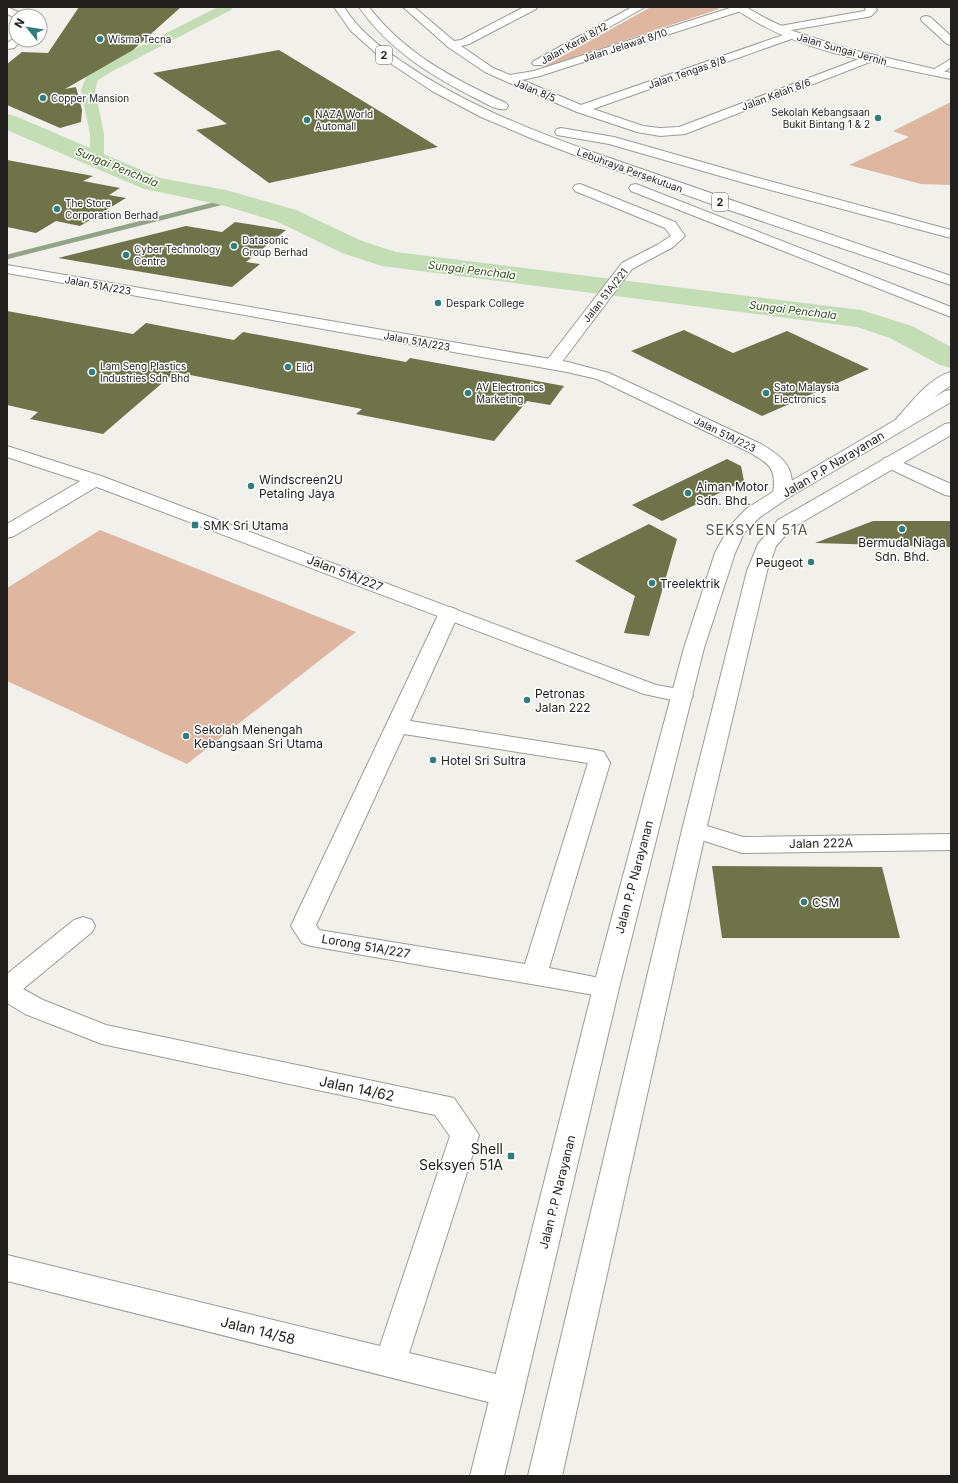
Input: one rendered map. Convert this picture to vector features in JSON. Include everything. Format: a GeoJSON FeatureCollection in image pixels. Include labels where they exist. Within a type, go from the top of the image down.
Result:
{"type":"FeatureCollection","features":[{"type":"Feature","properties":{"kind":"main road","name":"Lebuhraya Persekutuan"},"geometry":{"type":"LineString","coordinates":[[339,7],[350,22],[372,46],[409,73],[440,92],[491,118],[545,140],[654,179],[951,281]]}},
{"type":"Feature","properties":{"kind":"main road","name":"2"},"geometry":{"type":"LineString","coordinates":[[364,7],[371,18],[395,42],[430,68],[469,90],[515,111]]}},
{"type":"Feature","properties":{"kind":"main road"},"geometry":{"type":"LineString","coordinates":[[452,45],[465,42],[532,7]]}},
{"type":"Feature","properties":{"kind":"main road","name":"Jalan Kerai 8/12"},"geometry":{"type":"LineString","coordinates":[[509,79],[640,7]]}},
{"type":"Feature","properties":{"kind":"main road","name":"Jalan Jelawat 8/10"},"geometry":{"type":"LineString","coordinates":[[509,79],[536,74],[739,7]]}},
{"type":"Feature","properties":{"kind":"main road","name":"Jalan Sungai Jernih"},"geometry":{"type":"LineString","coordinates":[[739,7],[760,21],[794,35],[871,58],[951,76]]}},
{"type":"Feature","properties":{"kind":"main road"},"geometry":{"type":"LineString","coordinates":[[780,29],[867,14],[872,10],[869,7]]}},
{"type":"Feature","properties":{"kind":"main road"},"geometry":{"type":"LineString","coordinates":[[410,9],[426,8]]}},
{"type":"Feature","properties":{"kind":"main road","name":"Jalan 8/5"},"geometry":{"type":"LineString","coordinates":[[410,9],[452,45],[489,70],[581,109],[641,129],[660,132],[681,131]]}},
{"type":"Feature","properties":{"kind":"main road"},"geometry":{"type":"LineString","coordinates":[[926,19],[951,42]]}},
{"type":"Feature","properties":{"kind":"main road","name":"Jalan Tengas 8/8"},"geometry":{"type":"LineString","coordinates":[[581,109],[794,35]]}},
{"type":"Feature","properties":{"kind":"main road","name":"Jalan Kelah 8/6"},"geometry":{"type":"LineString","coordinates":[[681,131],[871,58]]}},
{"type":"Feature","properties":{"kind":"main road"},"geometry":{"type":"LineString","coordinates":[[935,73],[951,62]]}},
{"type":"Feature","properties":{"kind":"main road"},"geometry":{"type":"LineString","coordinates":[[440,92],[446,104],[464,114],[531,145],[607,176]]}},
{"type":"Feature","properties":{"kind":"main road","name":"Lebuhraya Persekutuan"},"geometry":{"type":"LineString","coordinates":[[548,126],[680,174]]}},
{"type":"Feature","properties":{"kind":"main road"},"geometry":{"type":"LineString","coordinates":[[561,132],[610,140],[753,181],[951,234]]}},
{"type":"Feature","properties":{"kind":"main road"},"geometry":{"type":"LineString","coordinates":[[622,182],[951,312]]}},
{"type":"Feature","properties":{"kind":"main road","name":"Jalan 51A/221"},"geometry":{"type":"LineString","coordinates":[[552,364],[627,266],[639,258],[674,242],[678,236],[670,225],[580,188]]}},
{"type":"Feature","properties":{"kind":"main road","name":"Jalan 51A/223"},"geometry":{"type":"LineString","coordinates":[[7,270],[552,364],[603,376],[755,448],[778,463],[784,477],[782,494]]}},
{"type":"Feature","properties":{"kind":"main road","name":"Jalan P.P Narayanan"},"geometry":{"type":"LineString","coordinates":[[487,1476],[606,988],[694,648],[725,553],[736,531],[753,513],[782,494],[903,422],[949,384]]}},
{"type":"Feature","properties":{"kind":"main road"},"geometry":{"type":"LineString","coordinates":[[545,1476],[694,830],[757,571],[767,544],[785,524],[951,428]]}},
{"type":"Feature","properties":{"kind":"main road","name":"Jalan 51A/227"},"geometry":{"type":"LineString","coordinates":[[7,452],[95,480],[650,690],[682,696]]}},
{"type":"Feature","properties":{"kind":"main road"},"geometry":{"type":"LineString","coordinates":[[890,462],[951,491]]}},
{"type":"Feature","properties":{"kind":"main road"},"geometry":{"type":"LineString","coordinates":[[7,532],[95,480]]}},
{"type":"Feature","properties":{"kind":"main road","name":"Lorong 51A/227"},"geometry":{"type":"LineString","coordinates":[[449,613],[303,926],[311,936],[606,988]]}},
{"type":"Feature","properties":{"kind":"main road"},"geometry":{"type":"LineString","coordinates":[[397,726],[596,757],[599,763],[534,975]]}},
{"type":"Feature","properties":{"kind":"main road","name":"Jalan 222A"},"geometry":{"type":"LineString","coordinates":[[694,830],[742,845],[951,842]]}},
{"type":"Feature","properties":{"kind":"main road"},"geometry":{"type":"LineString","coordinates":[[7,988],[78,930]]}},
{"type":"Feature","properties":{"kind":"main road","name":"Jalan 14/62"},"geometry":{"type":"LineString","coordinates":[[7,991],[34,1007],[102,1034],[444,1106],[465,1135],[390,1362]]}},
{"type":"Feature","properties":{"kind":"main road","name":"Jalan 14/58"},"geometry":{"type":"LineString","coordinates":[[7,1268],[508,1392]]}},
{"type":"Feature","properties":{"kind":"shaded area"},"geometry":{"type":"Polygon","coordinates":[[[651,7],[717,7],[719,9],[539,69],[651,7]]]}},
{"type":"Feature","properties":{"kind":"shaded area"},"geometry":{"type":"Polygon","coordinates":[[[951,102],[951,185],[921,184],[849,165],[909,137],[893,131],[951,102]]]}},
{"type":"Feature","properties":{"kind":"shaded area"},"geometry":{"type":"Polygon","coordinates":[[[100,530],[356,632],[187,764],[7,681],[7,588],[100,530]]]}},
{"type":"Feature","properties":{"kind":"building"},"geometry":{"type":"Polygon","coordinates":[[[79,7],[181,7],[133,50],[65,89],[76,87],[82,110],[81,122],[60,128],[7,105],[7,64],[22,52],[48,53],[79,7]]]}},
{"type":"Feature","properties":{"kind":"building","name":"NAZA World Automall"},"geometry":{"type":"Polygon","coordinates":[[[279,50],[438,147],[269,183],[196,130],[227,124],[153,73],[279,50]]]}},
{"type":"Feature","properties":{"kind":"building","name":"The Store Corporation Berhad"},"geometry":{"type":"Polygon","coordinates":[[[7,160],[93,176],[83,181],[120,188],[109,195],[126,198],[80,226],[56,221],[36,233],[7,227],[7,160]]]}},
{"type":"Feature","properties":{"kind":"building"},"geometry":{"type":"Polygon","coordinates":[[[235,222],[286,230],[246,262],[260,264],[232,287],[58,258],[186,226],[222,232],[235,222]]]}},
{"type":"Feature","properties":{"kind":"building"},"geometry":{"type":"Polygon","coordinates":[[[7,311],[133,334],[146,323],[234,340],[243,332],[406,362],[410,358],[564,386],[550,405],[527,401],[494,441],[356,414],[362,409],[175,372],[103,434],[30,419],[38,412],[7,405],[7,311]]]}},
{"type":"Feature","properties":{"kind":"building","name":"Sato Malaysia Electronics"},"geometry":{"type":"Polygon","coordinates":[[[684,330],[733,353],[787,331],[869,369],[762,416],[631,351],[684,330]]]}},
{"type":"Feature","properties":{"kind":"building","name":"Aiman Motor Sdn. Bhd."},"geometry":{"type":"Polygon","coordinates":[[[727,459],[741,466],[744,481],[662,521],[632,505],[727,459]]]}},
{"type":"Feature","properties":{"kind":"building","name":"Bermuda Niaga Sdn. Bhd."},"geometry":{"type":"Polygon","coordinates":[[[873,521],[951,521],[951,547],[815,543],[873,521]]]}},
{"type":"Feature","properties":{"kind":"building","name":"Treelektrik"},"geometry":{"type":"Polygon","coordinates":[[[649,524],[677,539],[649,636],[624,633],[635,596],[575,561],[649,524]]]}},
{"type":"Feature","properties":{"kind":"building","name":"CSM"},"geometry":{"type":"Polygon","coordinates":[[[712,866],[882,867],[900,938],[722,938],[712,866]]]}},
{"type":"Feature","properties":{"kind":"waterway"},"geometry":{"type":"LineString","coordinates":[[97,160],[97,134],[88,90],[92,78],[106,69],[227,7]]}},
{"type":"Feature","properties":{"kind":"waterway","name":"Sungai Penchala"},"geometry":{"type":"LineString","coordinates":[[7,121],[153,184],[226,198],[287,216],[352,247],[392,260],[861,319],[901,332],[951,359]]}},
{"type":"Feature","properties":{"kind":"waterway"},"geometry":{"type":"LineString","coordinates":[[7,257],[232,200]]}},
{"type":"Feature","properties":{"kind":"place","name":"Wisma Tecna"},"geometry":{"type":"Point","coordinates":[100,39]}},
{"type":"Feature","properties":{"kind":"place","name":"Copper Mansion"},"geometry":{"type":"Point","coordinates":[43,98]}},
{"type":"Feature","properties":{"kind":"place","name":"Sekolah Kebangsaan Bukit Bintang 1 & 2"},"geometry":{"type":"Point","coordinates":[878,118]}},
{"type":"Feature","properties":{"kind":"place","name":"NAZA World Automall"},"geometry":{"type":"Point","coordinates":[307,120]}},
{"type":"Feature","properties":{"kind":"place","name":"The Store Corporation Berhad"},"geometry":{"type":"Point","coordinates":[57,209]}},
{"type":"Feature","properties":{"kind":"place","name":"Datasonic Group Berhad"},"geometry":{"type":"Point","coordinates":[234,246]}},
{"type":"Feature","properties":{"kind":"place","name":"Cyber Technology Centre"},"geometry":{"type":"Point","coordinates":[126,255]}},
{"type":"Feature","properties":{"kind":"place","name":"Despark College"},"geometry":{"type":"Point","coordinates":[438,303]}},
{"type":"Feature","properties":{"kind":"place","name":"Elid"},"geometry":{"type":"Point","coordinates":[288,367]}},
{"type":"Feature","properties":{"kind":"place","name":"Lam Seng Plastics Industries Sdn Bhd"},"geometry":{"type":"Point","coordinates":[92,372]}},
{"type":"Feature","properties":{"kind":"place","name":"AV Electronics Marketing"},"geometry":{"type":"Point","coordinates":[468,393]}},
{"type":"Feature","properties":{"kind":"place","name":"Sato Malaysia Electronics"},"geometry":{"type":"Point","coordinates":[766,393]}},
{"type":"Feature","properties":{"kind":"place","name":"Windscreen2U Petaling Jaya"},"geometry":{"type":"Point","coordinates":[251,486]}},
{"type":"Feature","properties":{"kind":"place","name":"Aiman Motor Sdn. Bhd."},"geometry":{"type":"Point","coordinates":[688,493]}},
{"type":"Feature","properties":{"kind":"place","name":"SMK Sri Utama"},"geometry":{"type":"Point","coordinates":[195,525]}},
{"type":"Feature","properties":{"kind":"place","name":"Bermuda Niaga Sdn. Bhd."},"geometry":{"type":"Point","coordinates":[902,529]}},
{"type":"Feature","properties":{"kind":"place","name":"Peugeot"},"geometry":{"type":"Point","coordinates":[811,562]}},
{"type":"Feature","properties":{"kind":"place","name":"Treelektrik"},"geometry":{"type":"Point","coordinates":[652,583]}},
{"type":"Feature","properties":{"kind":"place","name":"Petronas Jalan 222"},"geometry":{"type":"Point","coordinates":[527,700]}},
{"type":"Feature","properties":{"kind":"place","name":"Sekolah Menengah Kebangsaan Sri Utama"},"geometry":{"type":"Point","coordinates":[186,736]}},
{"type":"Feature","properties":{"kind":"place","name":"Hotel Sri Sultra"},"geometry":{"type":"Point","coordinates":[433,760]}},
{"type":"Feature","properties":{"kind":"place","name":"CSM"},"geometry":{"type":"Point","coordinates":[804,902]}},
{"type":"Feature","properties":{"kind":"place","name":"Shell Seksyen 51A"},"geometry":{"type":"Point","coordinates":[511,1156]}},
{"type":"Feature","properties":{"kind":"district","name":"SEKSYEN 51A"},"geometry":{"type":"Point","coordinates":[757,529]}}]}
